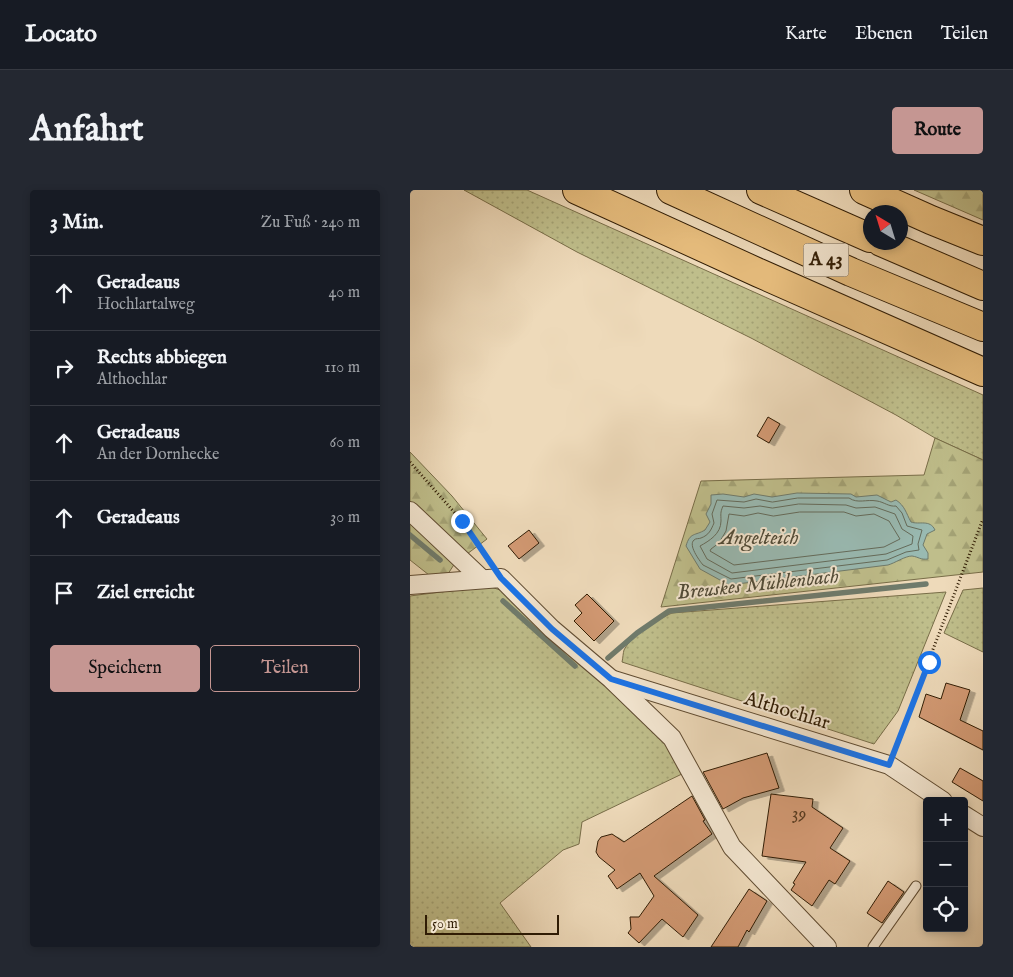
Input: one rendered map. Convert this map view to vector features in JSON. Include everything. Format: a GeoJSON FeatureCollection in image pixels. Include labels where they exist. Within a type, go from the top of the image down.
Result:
{"type":"FeatureCollection","features":[{"type":"Feature","properties":{"kind":"highway"},"geometry":{"type":"LineString","coordinates":[[577,190],[983,372]]}},
{"type":"Feature","properties":{"kind":"highway","name":"A 43"},"geometry":{"type":"LineString","coordinates":[[671,190],[851,272],[983,327]]}},
{"type":"Feature","properties":{"kind":"highway","name":"A 43"},"geometry":{"type":"LineString","coordinates":[[761,190],[863,235]]}},
{"type":"Feature","properties":{"kind":"highway"},"geometry":{"type":"LineString","coordinates":[[864,190],[983,241]]}},
{"type":"Feature","properties":{"kind":"highway"},"geometry":{"type":"LineString","coordinates":[[900,250],[983,286]]}},
{"type":"Feature","properties":{"kind":"street"},"geometry":{"type":"LineString","coordinates":[[410,511],[482,579]]}},
{"type":"Feature","properties":{"kind":"street"},"geometry":{"type":"LineString","coordinates":[[410,585],[501,578],[552,629],[611,679],[672,738],[732,848],[827,947]]}},
{"type":"Feature","properties":{"kind":"street","name":"Althochlar"},"geometry":{"type":"LineString","coordinates":[[611,679],[889,765],[937,797]]}},
{"type":"Feature","properties":{"kind":"street"},"geometry":{"type":"LineString","coordinates":[[968,818],[983,827]]}},
{"type":"Feature","properties":{"kind":"lane"},"geometry":{"type":"LineString","coordinates":[[873,947],[916,886]]}},
{"type":"Feature","properties":{"kind":"path"},"geometry":{"type":"LineString","coordinates":[[410,462],[462,521],[501,578]]}},
{"type":"Feature","properties":{"kind":"path"},"geometry":{"type":"LineString","coordinates":[[889,765],[983,519]]}},
{"type":"Feature","properties":{"kind":"green space"},"geometry":{"type":"Polygon","coordinates":[[[464,190],[527,190],[983,395],[983,460],[935,438],[896,415],[751,338],[577,252],[464,190]]]}},
{"type":"Feature","properties":{"kind":"green space"},"geometry":{"type":"Polygon","coordinates":[[[914,190],[983,190],[983,220],[914,190]]]}},
{"type":"Feature","properties":{"kind":"green space"},"geometry":{"type":"Polygon","coordinates":[[[935,438],[983,460],[983,572],[661,607],[701,481],[924,475],[935,438]]]}},
{"type":"Feature","properties":{"kind":"green space"},"geometry":{"type":"Polygon","coordinates":[[[410,452],[452,496],[487,539],[455,563],[446,577],[429,575],[410,560],[410,452]]]}},
{"type":"Feature","properties":{"kind":"green space"},"geometry":{"type":"Polygon","coordinates":[[[487,586],[504,591],[599,677],[672,749],[684,773],[582,822],[579,844],[563,850],[500,903],[531,947],[410,947],[410,596],[487,586]]]}},
{"type":"Feature","properties":{"kind":"green space"},"geometry":{"type":"Polygon","coordinates":[[[983,588],[983,652],[944,633],[963,590],[983,588]]]}},
{"type":"Feature","properties":{"kind":"green space"},"geometry":{"type":"Polygon","coordinates":[[[946,592],[898,711],[874,744],[622,662],[624,650],[633,638],[652,624],[672,613],[946,592]]]}},
{"type":"Feature","properties":{"kind":"water","name":"Angelteich"},"geometry":{"type":"Polygon","coordinates":[[[797,493],[851,494],[856,497],[877,495],[891,502],[896,500],[903,507],[911,522],[927,523],[935,530],[927,534],[923,545],[928,553],[928,559],[909,556],[888,565],[729,585],[700,569],[686,546],[691,536],[705,530],[710,522],[706,514],[711,504],[711,495],[723,494],[744,497],[754,494],[772,497],[797,493]]]}},
{"type":"Feature","properties":{"kind":"building"},"geometry":{"type":"Polygon","coordinates":[[[768,417],[780,424],[769,443],[757,436],[768,417]]]}},
{"type":"Feature","properties":{"kind":"building"},"geometry":{"type":"Polygon","coordinates":[[[529,530],[539,543],[519,559],[508,546],[529,530]]]}},
{"type":"Feature","properties":{"kind":"building"},"geometry":{"type":"Polygon","coordinates":[[[587,594],[614,621],[594,641],[574,621],[582,613],[575,605],[587,594]]]}},
{"type":"Feature","properties":{"kind":"building"},"geometry":{"type":"Polygon","coordinates":[[[946,683],[970,690],[960,720],[983,731],[983,750],[919,717],[926,694],[941,699],[946,683]]]}},
{"type":"Feature","properties":{"kind":"building"},"geometry":{"type":"Polygon","coordinates":[[[767,753],[779,788],[743,798],[723,809],[703,772],[767,753]]]}},
{"type":"Feature","properties":{"kind":"building"},"geometry":{"type":"Polygon","coordinates":[[[960,768],[983,781],[983,801],[952,782],[960,768]]]}},
{"type":"Feature","properties":{"kind":"building"},"geometry":{"type":"Polygon","coordinates":[[[771,794],[813,799],[812,807],[843,828],[830,848],[850,861],[835,884],[829,880],[812,906],[791,890],[795,884],[793,883],[806,862],[762,856],[771,794]]]}},
{"type":"Feature","properties":{"kind":"building"},"geometry":{"type":"Polygon","coordinates":[[[692,796],[705,820],[703,821],[712,834],[654,876],[698,915],[683,937],[662,919],[639,943],[628,933],[631,929],[630,917],[639,917],[654,896],[640,873],[617,889],[608,876],[615,870],[599,857],[596,852],[598,841],[601,837],[612,834],[624,842],[692,796]]]}},
{"type":"Feature","properties":{"kind":"building"},"geometry":{"type":"Polygon","coordinates":[[[888,881],[904,892],[882,923],[867,913],[888,881]]]}},
{"type":"Feature","properties":{"kind":"building"},"geometry":{"type":"Polygon","coordinates":[[[749,889],[767,901],[749,932],[747,930],[738,947],[711,947],[749,889]]]}},
{"type":"Feature","properties":{"kind":"waterway","name":"Breuskes Mühlenbach"},"geometry":{"type":"LineString","coordinates":[[410,535],[440,560]]}},
{"type":"Feature","properties":{"kind":"waterway","name":"Breuskes Mühlenbach"},"geometry":{"type":"LineString","coordinates":[[608,658],[637,633],[669,611],[926,584]]}},
{"type":"Feature","properties":{"kind":"waterway","name":"Breuskes Mühlenbach"},"geometry":{"type":"LineString","coordinates":[[503,601],[575,666]]}},
{"type":"Feature","properties":{"kind":"route"},"geometry":{"type":"LineString","coordinates":[[462,521],[501,578],[552,629],[611,679],[889,765],[929,662]]}}]}
